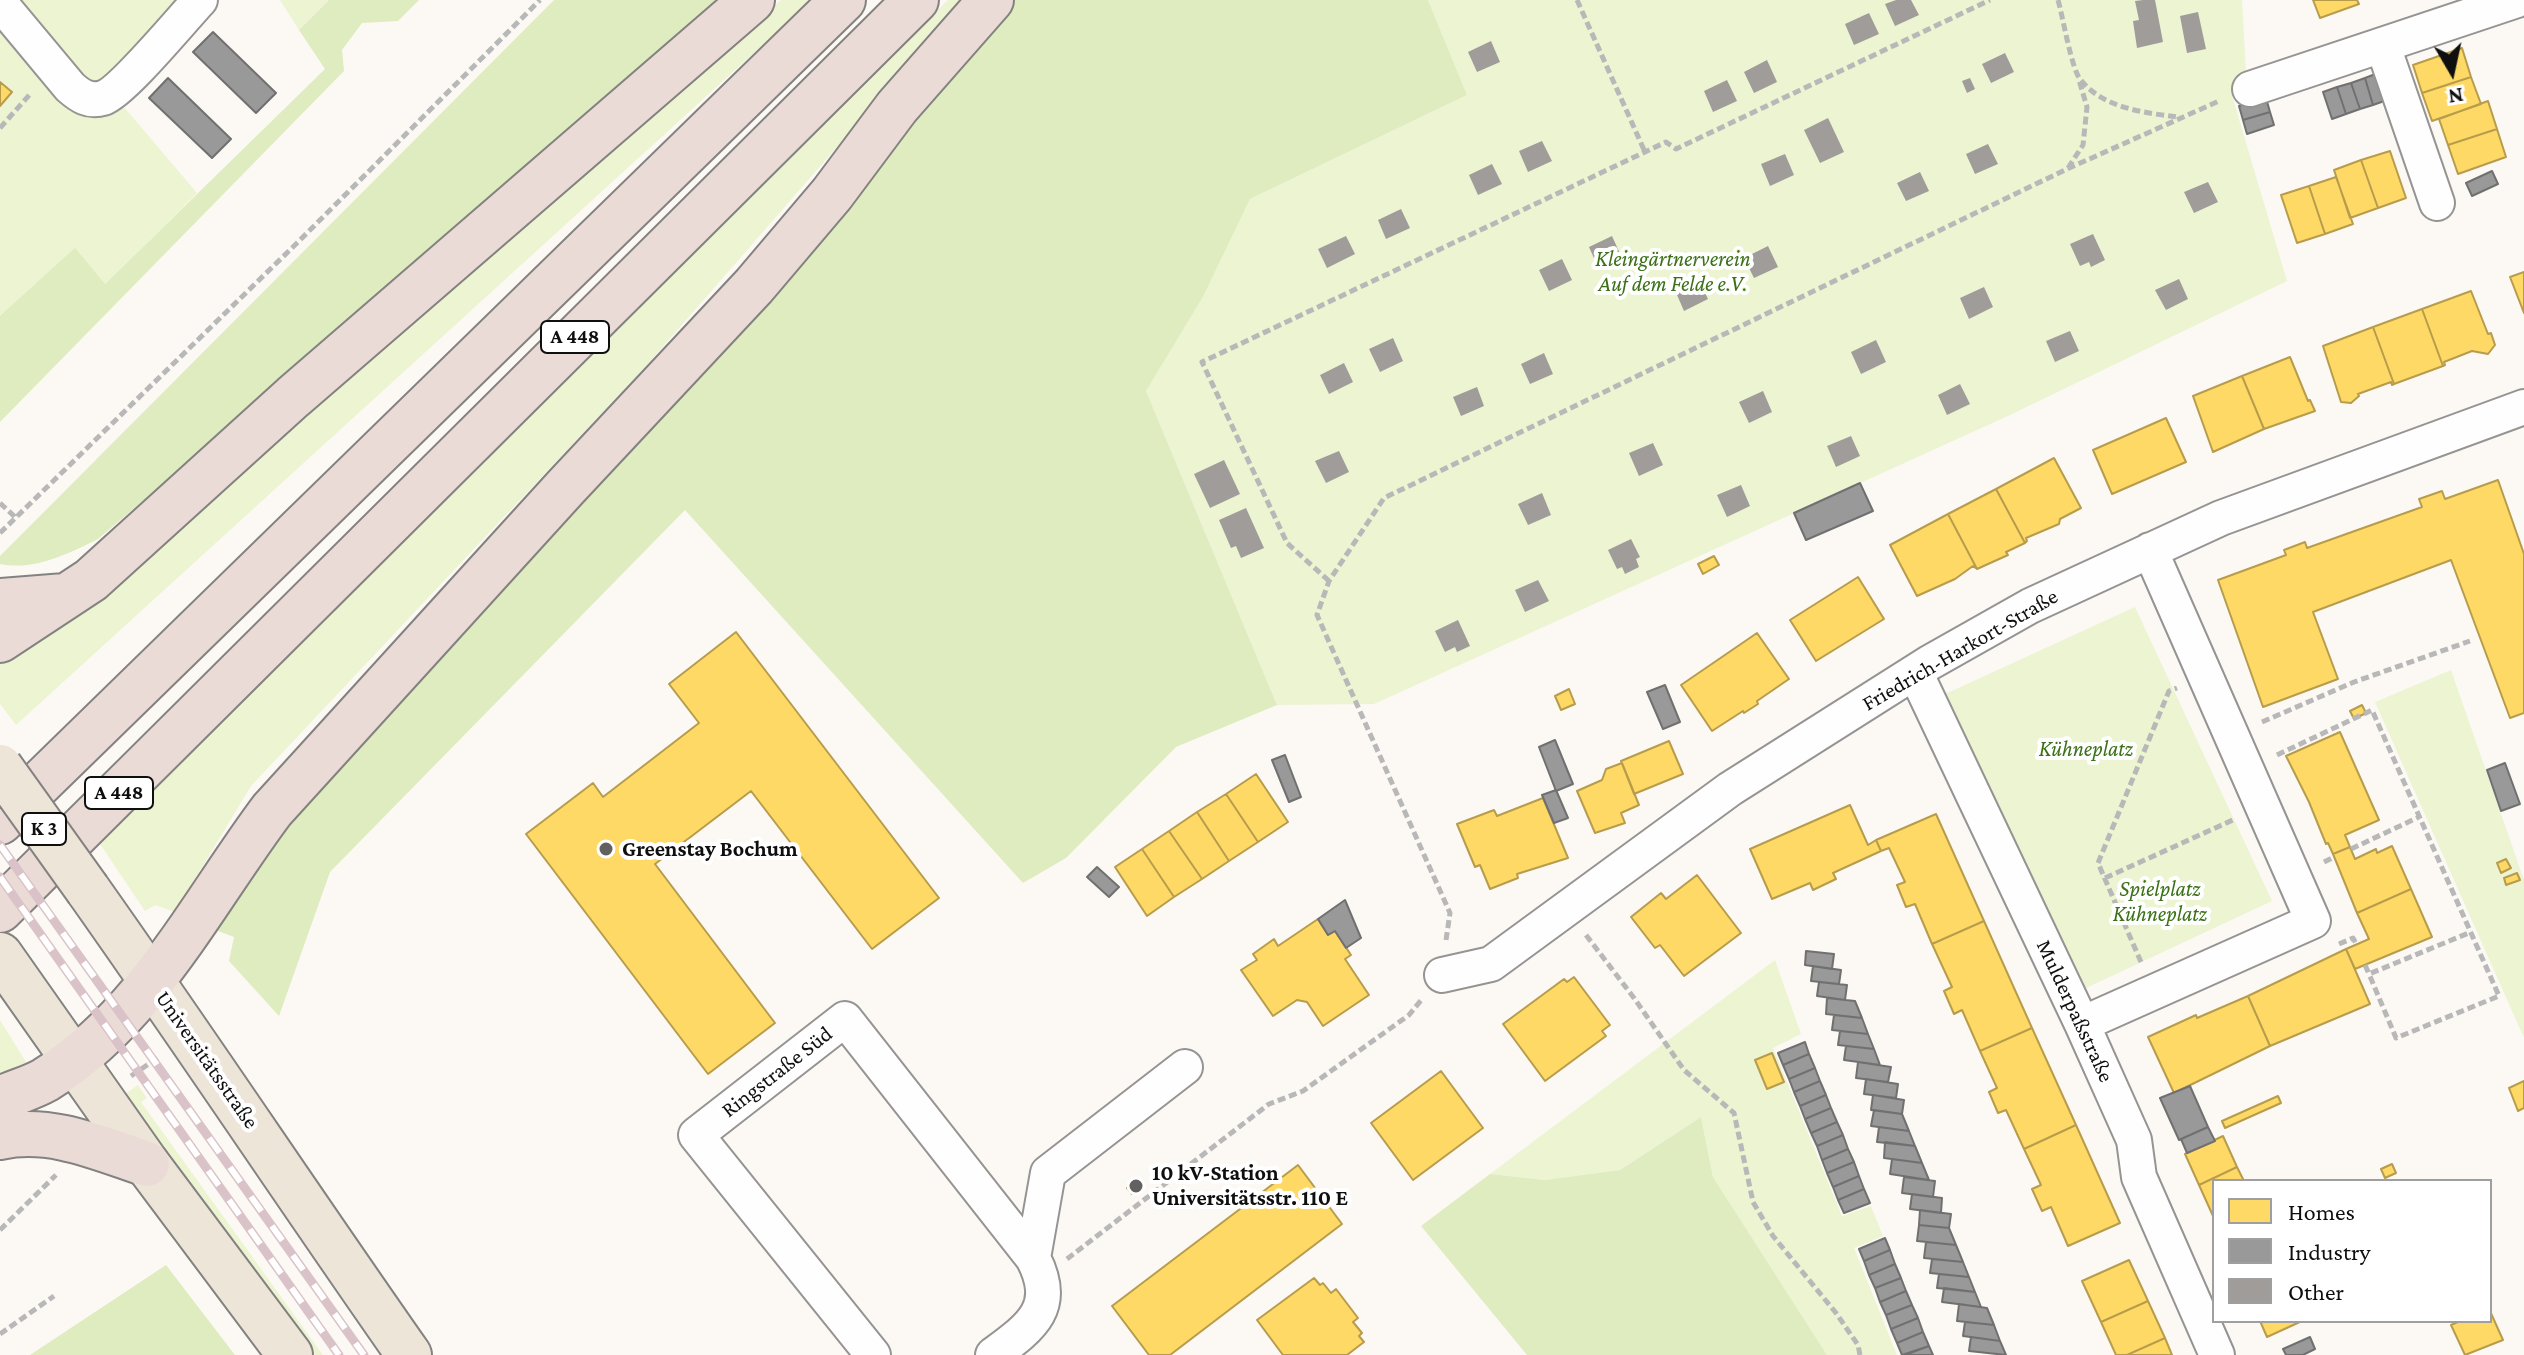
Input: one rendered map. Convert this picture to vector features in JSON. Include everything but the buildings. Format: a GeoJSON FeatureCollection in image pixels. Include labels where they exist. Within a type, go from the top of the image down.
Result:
{"type":"FeatureCollection","features":[{"type":"Feature","properties":{"kind":"highway"},"geometry":{"type":"LineString","coordinates":[[0,640],[91,580],[316,377],[752,0]]}},
{"type":"Feature","properties":{"kind":"highway","name":"A 448"},"geometry":{"type":"LineString","coordinates":[[0,822],[843,0]]}},
{"type":"Feature","properties":{"kind":"highway","name":"A 448"},"geometry":{"type":"LineString","coordinates":[[0,910],[916,0]]}},
{"type":"Feature","properties":{"kind":"highway"},"geometry":{"type":"LineString","coordinates":[[0,1099],[42,1082],[74,1059],[121,1015],[192,930],[241,852],[298,779],[393,680],[555,498],[754,286],[832,194],[897,107],[991,0]]}},
{"type":"Feature","properties":{"kind":"highway"},"geometry":{"type":"LineString","coordinates":[[0,601],[65,596]]}},
{"type":"Feature","properties":{"kind":"highway"},"geometry":{"type":"LineString","coordinates":[[0,1137],[18,1133],[65,1136],[147,1164]]}},
{"type":"Feature","properties":{"kind":"main road","name":"Universitätsstraße"},"geometry":{"type":"LineString","coordinates":[[0,767],[152,980],[409,1355]]}},
{"type":"Feature","properties":{"kind":"main road"},"geometry":{"type":"LineString","coordinates":[[3,959],[147,1164],[290,1355]]}},
{"type":"Feature","properties":{"kind":"street"},"geometry":{"type":"LineString","coordinates":[[0,3],[81,97],[93,100],[116,92],[200,0]]}},
{"type":"Feature","properties":{"kind":"street"},"geometry":{"type":"LineString","coordinates":[[2250,89],[2517,0]]}},
{"type":"Feature","properties":{"kind":"street"},"geometry":{"type":"LineString","coordinates":[[2383,46],[2437,203]]}},
{"type":"Feature","properties":{"kind":"street","name":"Friedrich-Harkort-Straße"},"geometry":{"type":"LineString","coordinates":[[1442,975],[1491,964],[1730,789],[1915,672],[2030,606],[2221,518],[2524,407]]}},
{"type":"Feature","properties":{"kind":"street"},"geometry":{"type":"LineString","coordinates":[[2082,1024],[2313,921],[2150,550]]}},
{"type":"Feature","properties":{"kind":"street","name":"Mulderpaßstraße"},"geometry":{"type":"LineString","coordinates":[[1915,672],[2134,1140],[2139,1177],[2217,1355]]}},
{"type":"Feature","properties":{"kind":"street","name":"Ringstraße Süd"},"geometry":{"type":"LineString","coordinates":[[873,1355],[696,1135],[845,1019],[1040,1278]]}},
{"type":"Feature","properties":{"kind":"street"},"geometry":{"type":"LineString","coordinates":[[993,1355],[1030,1327],[1040,1278],[1048,1173],[1185,1067]]}},
{"type":"Feature","properties":{"kind":"path"},"geometry":{"type":"LineString","coordinates":[[0,533],[540,0]]}},
{"type":"Feature","properties":{"kind":"path"},"geometry":{"type":"LineString","coordinates":[[1577,0],[1645,152]]}},
{"type":"Feature","properties":{"kind":"path"},"geometry":{"type":"LineString","coordinates":[[1329,581],[1287,543],[1202,362],[1666,142],[1676,149],[1990,0]]}},
{"type":"Feature","properties":{"kind":"path"},"geometry":{"type":"LineString","coordinates":[[2058,0],[2087,107],[2083,145],[2067,169]]}},
{"type":"Feature","properties":{"kind":"path"},"geometry":{"type":"LineString","coordinates":[[0,128],[53,67]]}},
{"type":"Feature","properties":{"kind":"path"},"geometry":{"type":"LineString","coordinates":[[2079,77],[2095,93],[2136,112],[2179,117]]}},
{"type":"Feature","properties":{"kind":"path"},"geometry":{"type":"LineString","coordinates":[[1040,1278],[1269,1104],[1303,1091],[1409,1015],[1442,975],[1450,913],[1317,615],[1329,581],[1384,498],[2067,169],[2179,117],[2250,89]]}},
{"type":"Feature","properties":{"kind":"path"},"geometry":{"type":"LineString","coordinates":[[0,503],[15,517]]}},
{"type":"Feature","properties":{"kind":"path"},"geometry":{"type":"LineString","coordinates":[[2232,735],[2354,682],[2470,641]]}},
{"type":"Feature","properties":{"kind":"path"},"geometry":{"type":"LineString","coordinates":[[2155,992],[2098,863],[2169,691],[2206,677]]}},
{"type":"Feature","properties":{"kind":"path"},"geometry":{"type":"LineString","coordinates":[[2247,769],[2372,710],[2499,996],[2396,1038],[2365,965]]}},
{"type":"Feature","properties":{"kind":"path"},"geometry":{"type":"LineString","coordinates":[[2105,878],[2263,806]]}},
{"type":"Feature","properties":{"kind":"path"},"geometry":{"type":"LineString","coordinates":[[2351,849],[2419,817]]}},
{"type":"Feature","properties":{"kind":"path"},"geometry":{"type":"LineString","coordinates":[[1566,909],[1684,1070],[1734,1113],[1753,1202],[1773,1236],[1836,1313],[1858,1345],[1860,1355]]}},
{"type":"Feature","properties":{"kind":"path"},"geometry":{"type":"LineString","coordinates":[[2369,974],[2471,932]]}},
{"type":"Feature","properties":{"kind":"path"},"geometry":{"type":"LineString","coordinates":[[0,1230],[61,1170]]}},
{"type":"Feature","properties":{"kind":"path"},"geometry":{"type":"LineString","coordinates":[[0,1334],[54,1296]]}},
{"type":"Feature","properties":{"kind":"green space"},"geometry":{"type":"Polygon","coordinates":[[[0,0],[183,0],[107,87],[197,193],[104,285],[0,316],[0,0]]]}},
{"type":"Feature","properties":{"kind":"green space"},"geometry":{"type":"Polygon","coordinates":[[[280,0],[329,0],[299,30],[280,0]]]}},
{"type":"Feature","properties":{"kind":"green space"},"geometry":{"type":"Polygon","coordinates":[[[329,0],[419,0],[398,21],[362,23],[342,50],[344,71],[0,422],[0,316],[75,248],[105,284],[325,69],[299,30],[329,0]]]}},
{"type":"Feature","properties":{"kind":"green space"},"geometry":{"type":"Polygon","coordinates":[[[554,0],[730,0],[98,539],[38,563],[0,564],[0,556],[554,0]]]}},
{"type":"Feature","properties":{"kind":"green space"},"geometry":{"type":"Polygon","coordinates":[[[781,0],[812,0],[16,725],[0,704],[0,657],[781,0]]]}},
{"type":"Feature","properties":{"kind":"green space"},"geometry":{"type":"Polygon","coordinates":[[[948,0],[965,0],[646,366],[251,786],[175,912],[155,905],[145,911],[94,835],[948,0]]]}},
{"type":"Feature","properties":{"kind":"green space"},"geometry":{"type":"Polygon","coordinates":[[[1014,0],[1428,0],[1467,95],[1250,199],[1203,297],[1146,391],[1277,705],[1176,747],[1066,858],[1023,883],[685,510],[330,872],[279,1016],[229,961],[234,937],[218,931],[221,907],[255,851],[746,310],[1014,0]]]}},
{"type":"Feature","properties":{"kind":"green space","name":"Kleingärtnerverein Auf dem Felde e.V."},"geometry":{"type":"Polygon","coordinates":[[[1428,0],[2242,0],[2246,73],[2231,92],[2287,281],[2010,415],[1374,704],[1277,705],[1146,391],[1203,297],[1250,199],[1467,95],[1428,0]]]}},
{"type":"Feature","properties":{"kind":"green space","name":"Kühneplatz"},"geometry":{"type":"Polygon","coordinates":[[[2135,607],[2272,901],[2086,988],[1943,695],[2135,607]]]}},
{"type":"Feature","properties":{"kind":"green space"},"geometry":{"type":"Polygon","coordinates":[[[2451,670],[2524,880],[2524,1038],[2375,702],[2451,670]]]}},
{"type":"Feature","properties":{"kind":"green space"},"geometry":{"type":"Polygon","coordinates":[[[1775,960],[1801,1034],[1773,1048],[1842,1216],[1871,1206],[1883,1236],[1854,1248],[1897,1355],[1827,1355],[1713,1177],[1701,1117],[1620,1170],[1545,1180],[1490,1174],[1775,960]]]}},
{"type":"Feature","properties":{"kind":"green space"},"geometry":{"type":"Polygon","coordinates":[[[0,1020],[29,1067],[0,1077],[0,1020]]]}},
{"type":"Feature","properties":{"kind":"green space"},"geometry":{"type":"Polygon","coordinates":[[[138,1085],[147,1098],[141,1102],[323,1355],[315,1355],[125,1094],[138,1085]]]}},
{"type":"Feature","properties":{"kind":"green space"},"geometry":{"type":"Polygon","coordinates":[[[1701,1117],[1713,1177],[1827,1355],[1527,1355],[1421,1226],[1490,1174],[1545,1180],[1620,1170],[1701,1117]]]}},
{"type":"Feature","properties":{"kind":"green space"},"geometry":{"type":"Polygon","coordinates":[[[166,1265],[235,1355],[30,1355],[166,1265]]]}},
{"type":"Feature","properties":{"kind":"railway"},"geometry":{"type":"LineString","coordinates":[[0,845],[364,1355]]}},
{"type":"Feature","properties":{"kind":"railway"},"geometry":{"type":"LineString","coordinates":[[0,877],[339,1355]]}},
{"type":"Feature","properties":{"kind":"place","name":"Greenstay Bochum"},"geometry":{"type":"Point","coordinates":[606,849]}},
{"type":"Feature","properties":{"kind":"place","name":"10 kV-Station Universitätsstr. 110 E"},"geometry":{"type":"Point","coordinates":[1136,1186]}},
{"type":"Feature","properties":{"kind":"park label","name":"Spielplatz Kühneplatz"},"geometry":{"type":"Point","coordinates":[2160,902]}}]}
